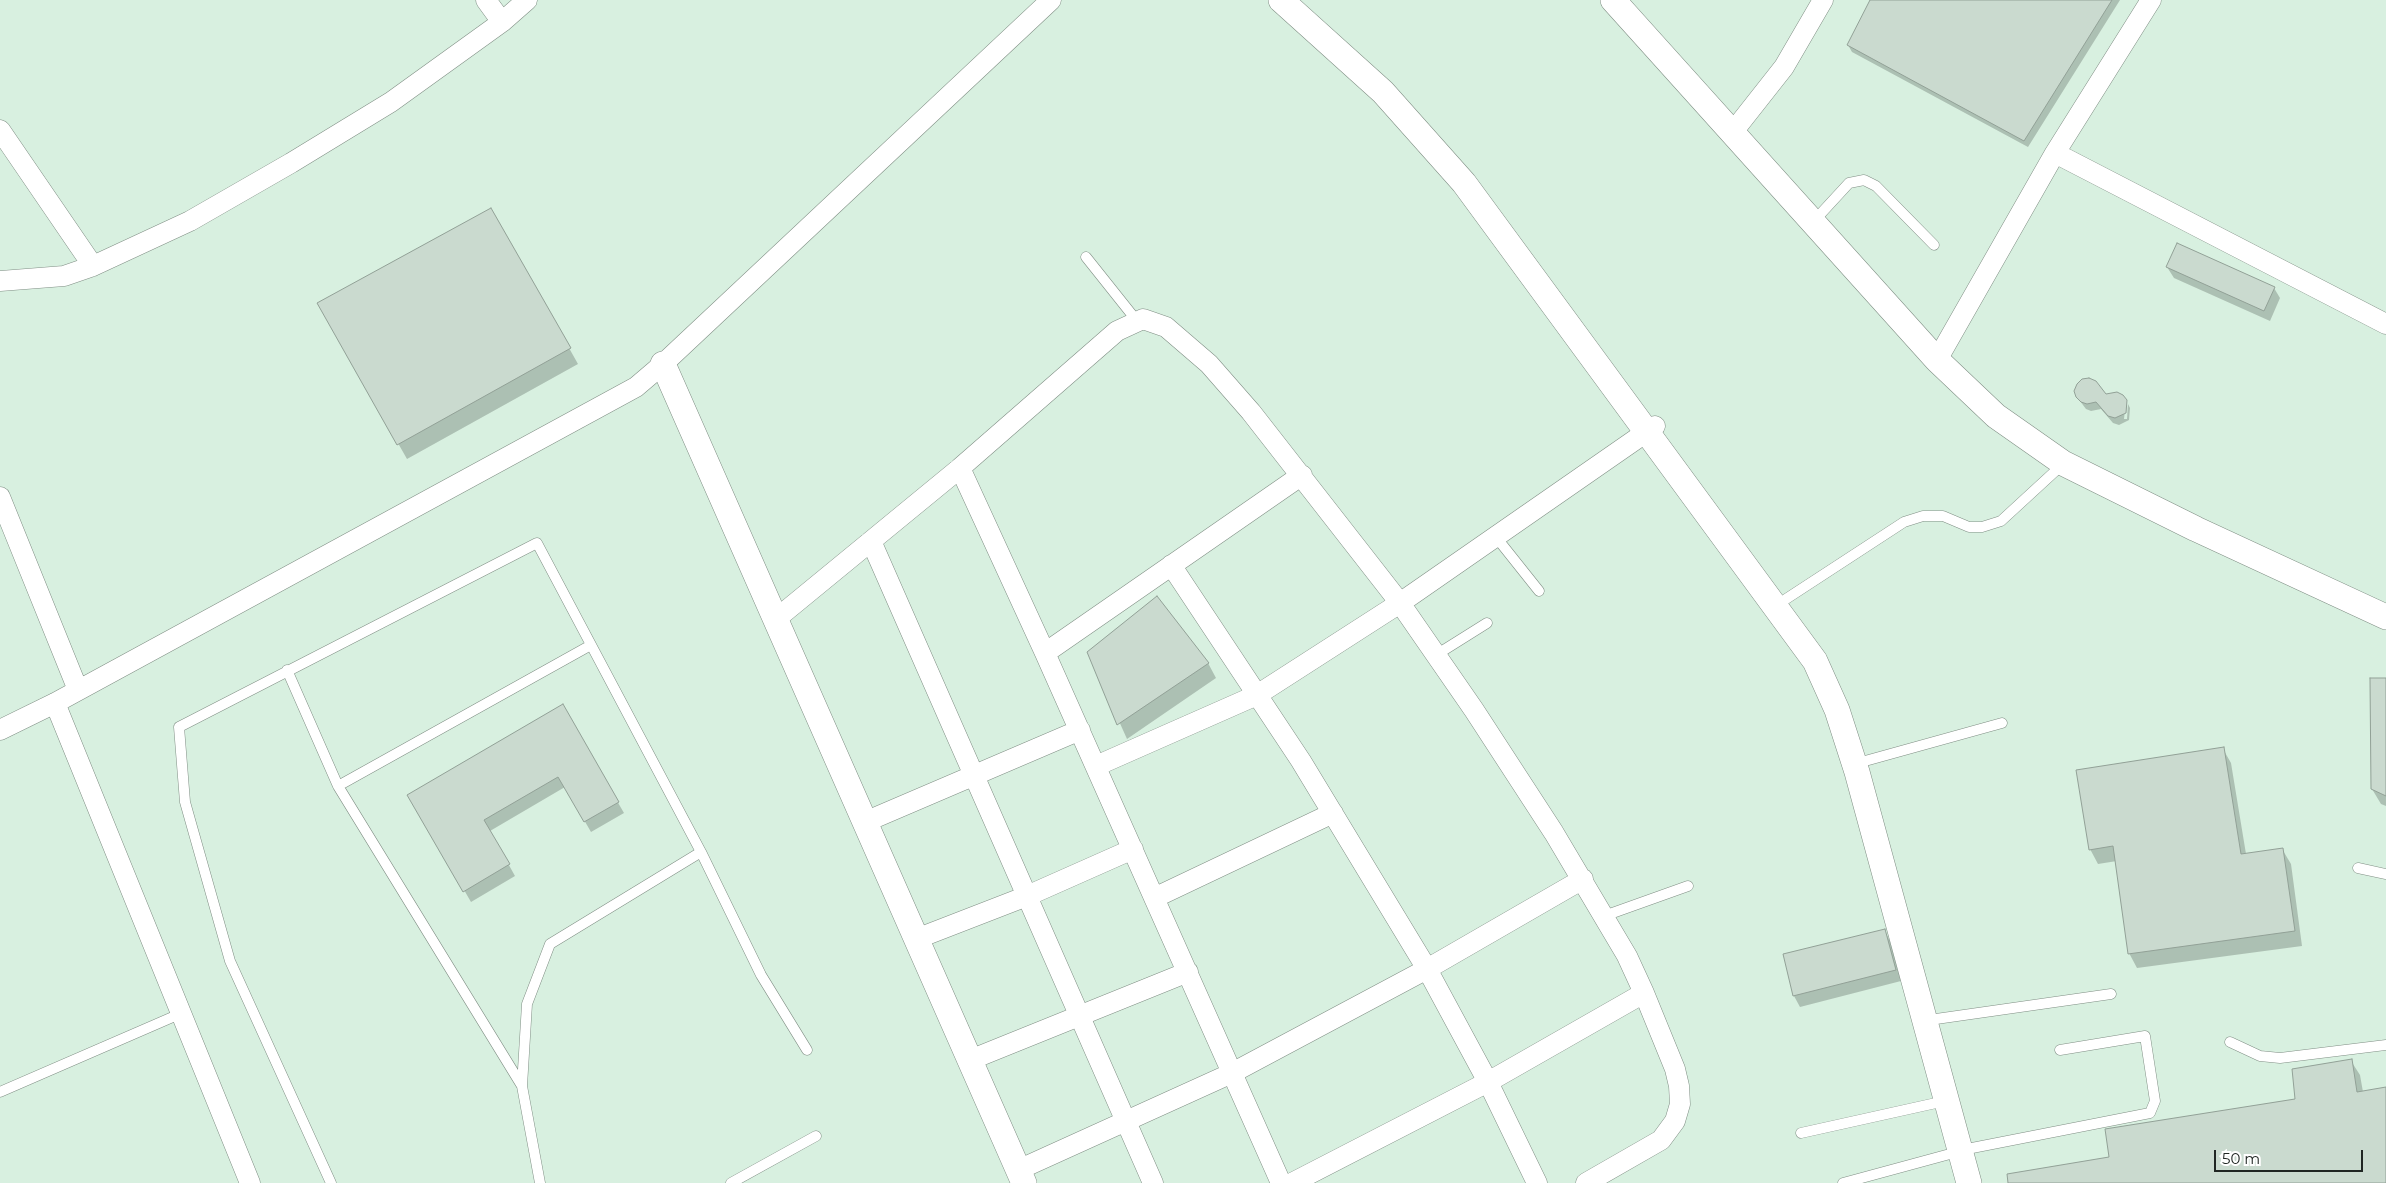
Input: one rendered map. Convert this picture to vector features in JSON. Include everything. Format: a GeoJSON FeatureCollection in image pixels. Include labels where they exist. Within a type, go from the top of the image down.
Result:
{"type":"FeatureCollection","features":[{"type":"Feature","properties":{"kind":"street"},"geometry":{"type":"LineString","coordinates":[[486,0],[502,22]]}},
{"type":"Feature","properties":{"kind":"street"},"geometry":{"type":"LineString","coordinates":[[0,280],[64,276],[93,266],[190,221],[291,163],[390,102],[502,22],[527,0]]}},
{"type":"Feature","properties":{"kind":"street"},"geometry":{"type":"LineString","coordinates":[[0,730],[55,703],[636,387],[664,364],[1051,0]]}},
{"type":"Feature","properties":{"kind":"street"},"geometry":{"type":"LineString","coordinates":[[1281,0],[1443,146]]}},
{"type":"Feature","properties":{"kind":"street"},"geometry":{"type":"LineString","coordinates":[[1304,0],[1394,82],[1443,146],[1489,216],[1650,430],[1777,594],[1828,685],[1863,767],[1936,1019],[1966,1150],[1969,1183]]}},
{"type":"Feature","properties":{"kind":"street"},"geometry":{"type":"LineString","coordinates":[[1613,0],[1937,360],[1996,416],[2064,463],[2196,529],[2386,617]]}},
{"type":"Feature","properties":{"kind":"street"},"geometry":{"type":"LineString","coordinates":[[1732,133],[1784,68],[1823,0]]}},
{"type":"Feature","properties":{"kind":"street"},"geometry":{"type":"LineString","coordinates":[[1937,360],[2055,153],[2151,0]]}},
{"type":"Feature","properties":{"kind":"street"},"geometry":{"type":"LineString","coordinates":[[0,130],[93,266]]}},
{"type":"Feature","properties":{"kind":"street"},"geometry":{"type":"LineString","coordinates":[[2055,153],[2386,324]]}},
{"type":"Feature","properties":{"kind":"street"},"geometry":{"type":"LineString","coordinates":[[776,619],[960,468],[1117,331],[1137,321],[1148,320],[1166,327],[1192,348],[1251,412],[1400,603],[1474,710],[1583,879],[1644,993],[1678,1078],[1681,1095],[1678,1113],[1671,1128],[1660,1140],[1586,1183]]}},
{"type":"Feature","properties":{"kind":"street"},"geometry":{"type":"LineString","coordinates":[[664,364],[1021,1177],[1126,1123],[1232,1073],[1427,969],[1583,879]]}},
{"type":"Feature","properties":{"kind":"street"},"geometry":{"type":"LineString","coordinates":[[1096,766],[1257,694],[1400,603],[1650,430]]}},
{"type":"Feature","properties":{"kind":"street"},"geometry":{"type":"LineString","coordinates":[[960,468],[1080,730],[1279,1181],[1488,1082],[1644,993]]}},
{"type":"Feature","properties":{"kind":"street"},"geometry":{"type":"LineString","coordinates":[[1045,653],[1302,475]]}},
{"type":"Feature","properties":{"kind":"street"},"geometry":{"type":"LineString","coordinates":[[0,496],[78,690]]}},
{"type":"Feature","properties":{"kind":"street"},"geometry":{"type":"LineString","coordinates":[[871,541],[1153,1183]]}},
{"type":"Feature","properties":{"kind":"street"},"geometry":{"type":"LineString","coordinates":[[1171,565],[1257,694],[1427,969],[1488,1082],[1537,1183]]}},
{"type":"Feature","properties":{"kind":"street"},"geometry":{"type":"LineString","coordinates":[[55,703],[250,1183]]}},
{"type":"Feature","properties":{"kind":"street"},"geometry":{"type":"LineString","coordinates":[[865,822],[1080,730]]}},
{"type":"Feature","properties":{"kind":"street"},"geometry":{"type":"LineString","coordinates":[[1863,767],[1945,1101],[1982,1183]]}},
{"type":"Feature","properties":{"kind":"street"},"geometry":{"type":"LineString","coordinates":[[1154,898],[1332,813]]}},
{"type":"Feature","properties":{"kind":"street"},"geometry":{"type":"LineString","coordinates":[[916,939],[1027,896],[1133,849]]}},
{"type":"Feature","properties":{"kind":"street"},"geometry":{"type":"LineString","coordinates":[[970,1060],[1188,972]]}},
{"type":"Feature","properties":{"kind":"lane"},"geometry":{"type":"LineString","coordinates":[[1813,222],[1849,183],[1864,180],[1876,186],[1934,245]]}},
{"type":"Feature","properties":{"kind":"lane"},"geometry":{"type":"LineString","coordinates":[[1086,258],[1137,321]]}},
{"type":"Feature","properties":{"kind":"lane"},"geometry":{"type":"LineString","coordinates":[[1777,594],[1904,522],[1922,516],[1943,516],[1969,527],[1982,527],[2001,520],[2064,463]]}},
{"type":"Feature","properties":{"kind":"lane"},"geometry":{"type":"LineString","coordinates":[[1496,537],[1539,591]]}},
{"type":"Feature","properties":{"kind":"lane"},"geometry":{"type":"LineString","coordinates":[[331,1183],[230,961],[185,802],[179,727],[537,543],[701,852],[761,975],[807,1050]]}},
{"type":"Feature","properties":{"kind":"lane"},"geometry":{"type":"LineString","coordinates":[[1436,655],[1487,623]]}},
{"type":"Feature","properties":{"kind":"lane"},"geometry":{"type":"LineString","coordinates":[[338,786],[591,645]]}},
{"type":"Feature","properties":{"kind":"lane"},"geometry":{"type":"LineString","coordinates":[[287,670],[338,786],[522,1086]]}},
{"type":"Feature","properties":{"kind":"lane"},"geometry":{"type":"LineString","coordinates":[[1863,767],[2002,724]]}},
{"type":"Feature","properties":{"kind":"lane"},"geometry":{"type":"LineString","coordinates":[[540,1183],[522,1086],[527,1004],[550,944],[701,852]]}},
{"type":"Feature","properties":{"kind":"lane"},"geometry":{"type":"LineString","coordinates":[[2358,868],[2386,874]]}},
{"type":"Feature","properties":{"kind":"lane"},"geometry":{"type":"LineString","coordinates":[[1604,916],[1688,886]]}},
{"type":"Feature","properties":{"kind":"lane"},"geometry":{"type":"LineString","coordinates":[[1936,1019],[2112,994]]}},
{"type":"Feature","properties":{"kind":"lane"},"geometry":{"type":"LineString","coordinates":[[0,1092],[182,1014]]}},
{"type":"Feature","properties":{"kind":"lane"},"geometry":{"type":"LineString","coordinates":[[1843,1183],[1966,1150],[2150,1113],[2155,1101],[2145,1036],[2060,1050]]}},
{"type":"Feature","properties":{"kind":"lane"},"geometry":{"type":"LineString","coordinates":[[2230,1042],[2260,1056],[2280,1058],[2386,1045]]}},
{"type":"Feature","properties":{"kind":"lane"},"geometry":{"type":"LineString","coordinates":[[1801,1133],[1945,1101]]}},
{"type":"Feature","properties":{"kind":"lane"},"geometry":{"type":"LineString","coordinates":[[731,1183],[816,1136]]}},
{"type":"Feature","properties":{"kind":"shaded area"},"geometry":{"type":"Polygon","coordinates":[[[0,0],[2386,0],[2386,1183],[0,1183],[0,0]]]}},
{"type":"Feature","properties":{"kind":"building"},"geometry":{"type":"Polygon","coordinates":[[[1870,0],[2112,0],[2024,141],[1847,45],[1870,0]]]}},
{"type":"Feature","properties":{"kind":"building"},"geometry":{"type":"Polygon","coordinates":[[[491,208],[571,348],[397,445],[317,303],[491,208]]]}},
{"type":"Feature","properties":{"kind":"building"},"geometry":{"type":"Polygon","coordinates":[[[2177,243],[2275,287],[2264,311],[2166,267],[2177,243]]]}},
{"type":"Feature","properties":{"kind":"building"},"geometry":{"type":"Polygon","coordinates":[[[2089,378],[2096,381],[2106,394],[2117,392],[2123,395],[2127,400],[2126,413],[2115,418],[2108,416],[2096,402],[2087,404],[2081,402],[2076,397],[2074,391],[2082,379],[2089,378]]]}},
{"type":"Feature","properties":{"kind":"building"},"geometry":{"type":"Polygon","coordinates":[[[1157,596],[1209,663],[1117,725],[1087,652],[1157,596]]]}},
{"type":"Feature","properties":{"kind":"building"},"geometry":{"type":"Polygon","coordinates":[[[2370,678],[2386,678],[2386,796],[2371,789],[2370,678]]]}},
{"type":"Feature","properties":{"kind":"building"},"geometry":{"type":"Polygon","coordinates":[[[563,704],[619,802],[584,822],[558,777],[484,820],[510,864],[463,892],[407,795],[563,704]]]}},
{"type":"Feature","properties":{"kind":"building"},"geometry":{"type":"Polygon","coordinates":[[[2224,747],[2241,854],[2283,848],[2295,931],[2128,954],[2113,846],[2089,850],[2076,770],[2224,747]]]}},
{"type":"Feature","properties":{"kind":"building"},"geometry":{"type":"Polygon","coordinates":[[[1885,929],[1896,970],[1793,996],[1783,954],[1885,929]]]}},
{"type":"Feature","properties":{"kind":"building"},"geometry":{"type":"Polygon","coordinates":[[[2352,1059],[2357,1092],[2386,1087],[2386,1183],[2008,1183],[2007,1174],[2109,1157],[2105,1129],[2295,1099],[2292,1069],[2352,1059]]]}}]}
